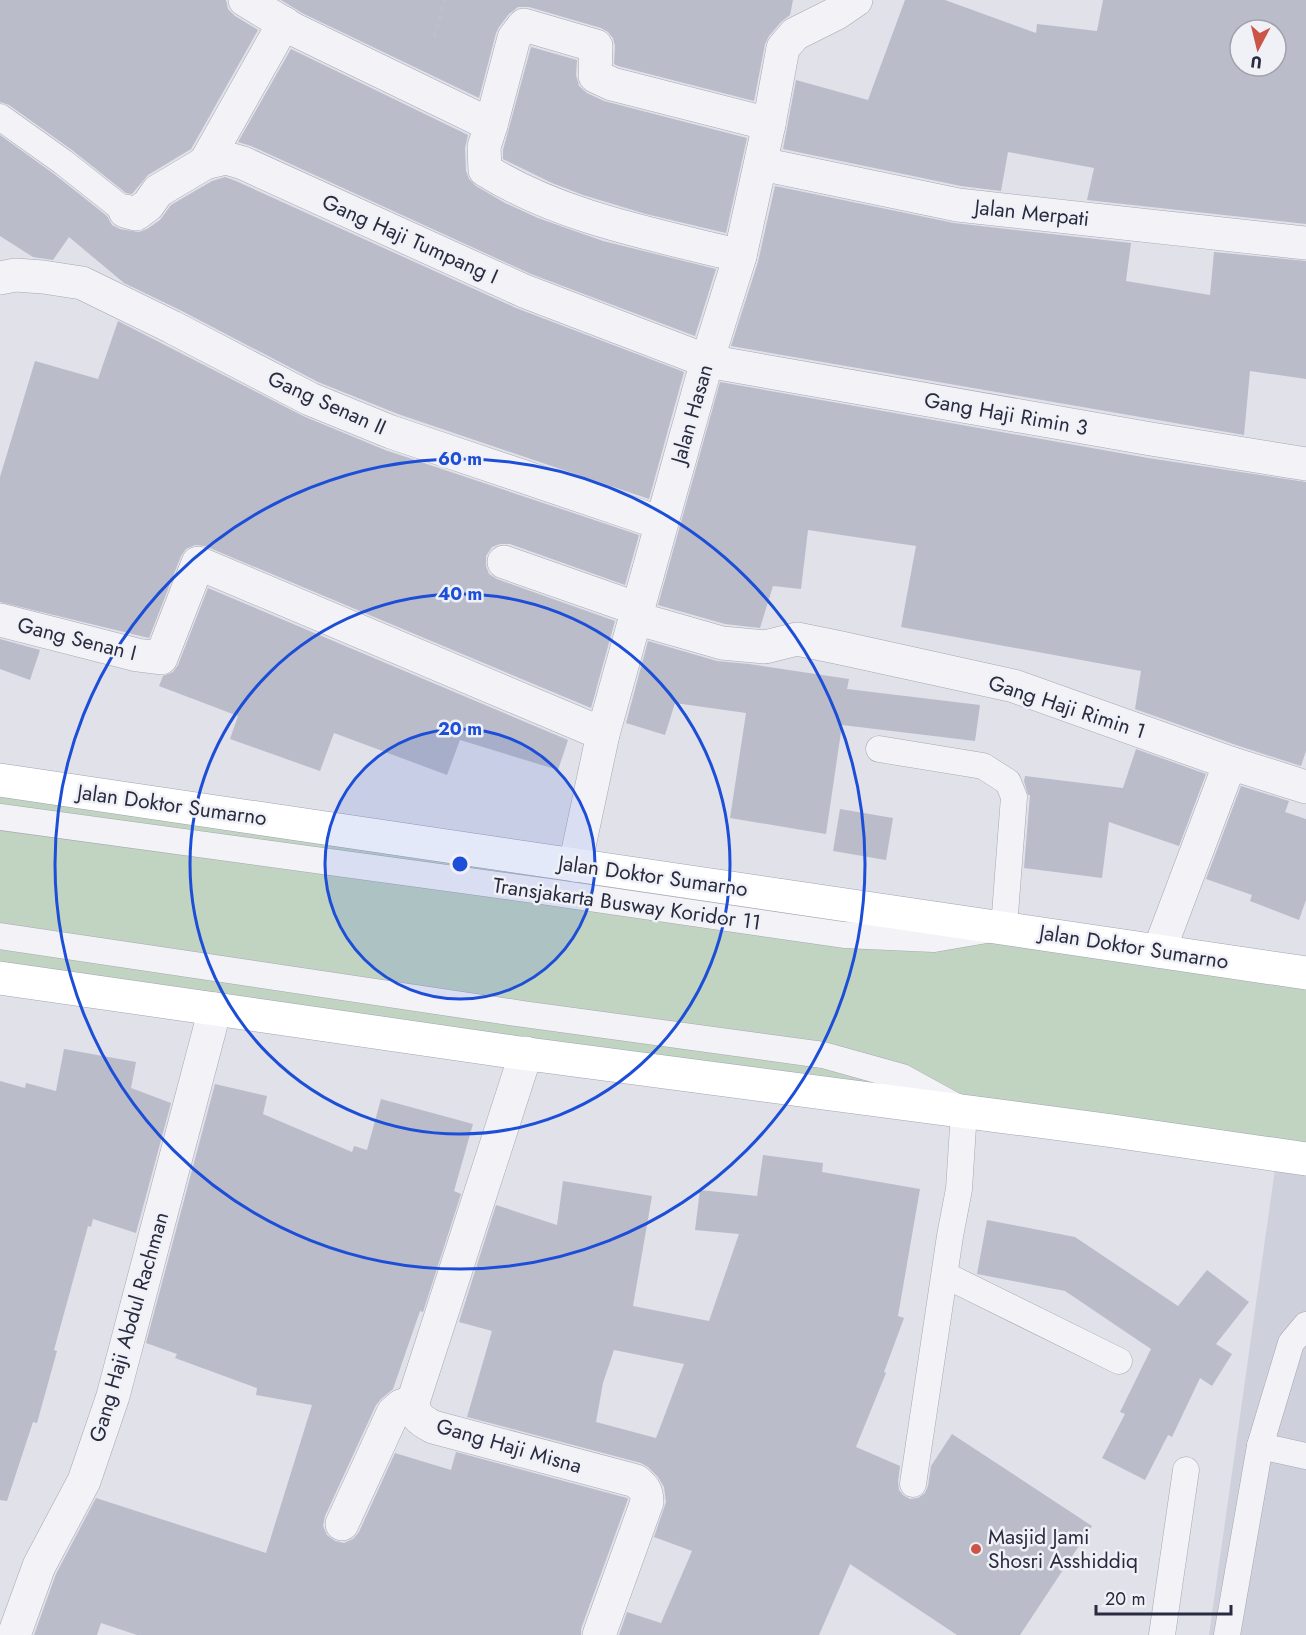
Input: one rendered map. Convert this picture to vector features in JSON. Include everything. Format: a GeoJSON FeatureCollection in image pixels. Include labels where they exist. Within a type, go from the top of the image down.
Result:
{"type":"FeatureCollection","features":[{"type":"Feature","properties":{"kind":"main road","name":"Jalan Doktor Sumarno"},"geometry":{"type":"LineString","coordinates":[[0,780],[1306,973]]}},
{"type":"Feature","properties":{"kind":"main road"},"geometry":{"type":"LineString","coordinates":[[0,978],[526,1053],[1306,1159]]}},
{"type":"Feature","properties":{"kind":"street"},"geometry":{"type":"LineString","coordinates":[[245,0],[284,23],[491,125]]}},
{"type":"Feature","properties":{"kind":"street","name":"Jalan Hasan"},"geometry":{"type":"LineString","coordinates":[[575,865],[603,734],[706,361],[740,256],[770,124],[783,48],[795,34],[837,13],[856,0]]}},
{"type":"Feature","properties":{"kind":"street"},"geometry":{"type":"LineString","coordinates":[[205,163],[284,23]]}},
{"type":"Feature","properties":{"kind":"street"},"geometry":{"type":"LineString","coordinates":[[740,256],[597,220],[541,199],[485,170],[484,147],[514,38],[524,25],[596,46],[595,76],[612,84],[770,124]]}},
{"type":"Feature","properties":{"kind":"street","name":"Gang Haji Tumpang I"},"geometry":{"type":"LineString","coordinates":[[125,211],[136,213],[148,205],[158,191],[205,163],[226,158],[243,163],[524,291],[706,361]]}},
{"type":"Feature","properties":{"kind":"street","name":"Jalan Merpati"},"geometry":{"type":"LineString","coordinates":[[761,164],[958,205],[1306,243]]}},
{"type":"Feature","properties":{"kind":"street","name":"Gang Senan II"},"geometry":{"type":"LineString","coordinates":[[0,278],[15,275],[82,283],[310,399],[392,432],[661,523]]}},
{"type":"Feature","properties":{"kind":"street","name":"Gang Haji Rimin 3"},"geometry":{"type":"LineString","coordinates":[[706,361],[1306,464]]}},
{"type":"Feature","properties":{"kind":"street","name":"Gang Senan I"},"geometry":{"type":"LineString","coordinates":[[0,620],[137,655],[160,658],[198,562],[603,734]]}},
{"type":"Feature","properties":{"kind":"street","name":"Gang Haji Rimin 1"},"geometry":{"type":"LineString","coordinates":[[504,562],[637,614],[722,643],[765,647],[796,639],[1014,686],[1230,763],[1306,787]]}},
{"type":"Feature","properties":{"kind":"street"},"geometry":{"type":"LineString","coordinates":[[1159,951],[1230,763]]}},
{"type":"Feature","properties":{"kind":"street","name":"Gang Haji Abdul Rachman"},"geometry":{"type":"LineString","coordinates":[[14,1635],[39,1566],[84,1481],[113,1396],[214,1009]]}},
{"type":"Feature","properties":{"kind":"street","name":"Gang Haji Misna"},"geometry":{"type":"LineString","coordinates":[[526,1053],[413,1402],[414,1412],[423,1422],[433,1427],[636,1481],[644,1488],[647,1502],[599,1635]]}},
{"type":"Feature","properties":{"kind":"street"},"geometry":{"type":"LineString","coordinates":[[342,1524],[393,1413],[401,1406],[413,1402]]}},
{"type":"Feature","properties":{"kind":"lane"},"geometry":{"type":"LineString","coordinates":[[0,117],[63,162],[125,211]]}},
{"type":"Feature","properties":{"kind":"lane"},"geometry":{"type":"LineString","coordinates":[[879,749],[983,766],[1008,782],[1014,796],[1004,927]]}},
{"type":"Feature","properties":{"kind":"lane","name":"Transjakarta Busway Koridor 11"},"geometry":{"type":"LineString","coordinates":[[0,817],[844,935],[934,939],[1004,927]]}},
{"type":"Feature","properties":{"kind":"lane"},"geometry":{"type":"LineString","coordinates":[[0,936],[522,1014],[823,1055],[902,1077],[964,1111],[959,1189],[913,1484]]}},
{"type":"Feature","properties":{"kind":"lane"},"geometry":{"type":"LineString","coordinates":[[945,1275],[1119,1361]]}},
{"type":"Feature","properties":{"kind":"lane"},"geometry":{"type":"LineString","coordinates":[[1227,1635],[1260,1446],[1291,1343],[1306,1325]]}},
{"type":"Feature","properties":{"kind":"lane"},"geometry":{"type":"LineString","coordinates":[[1260,1446],[1306,1456]]}},
{"type":"Feature","properties":{"kind":"lane"},"geometry":{"type":"LineString","coordinates":[[1162,1635],[1186,1470]]}},
{"type":"Feature","properties":{"kind":"path"},"geometry":{"type":"LineString","coordinates":[[434,37],[445,0]]}},
{"type":"Feature","properties":{"kind":"shaded area"},"geometry":{"type":"Polygon","coordinates":[[[1277,1155],[1306,1158],[1306,1635],[1209,1635],[1277,1155]]]}},
{"type":"Feature","properties":{"kind":"green space"},"geometry":{"type":"Polygon","coordinates":[[[0,780],[1306,973],[1306,1157],[0,976],[0,780]]]}},
{"type":"Feature","properties":{"kind":"building"},"geometry":{"type":"Polygon","coordinates":[[[0,0],[226,0],[228,9],[235,16],[258,30],[191,149],[148,175],[132,194],[126,193],[72,150],[9,105],[0,102],[0,0]]]}},
{"type":"Feature","properties":{"kind":"building"},"geometry":{"type":"Polygon","coordinates":[[[281,0],[793,0],[790,15],[781,22],[765,44],[754,101],[618,66],[614,64],[615,46],[608,32],[529,7],[518,7],[499,27],[479,98],[302,13],[281,0]]]}},
{"type":"Feature","properties":{"kind":"building"},"geometry":{"type":"Polygon","coordinates":[[[905,0],[945,0],[1036,33],[1037,24],[1097,31],[1103,0],[1306,0],[1306,224],[1087,200],[1094,168],[1008,152],[1001,191],[961,186],[783,149],[796,80],[868,100],[905,0]]]}},
{"type":"Feature","properties":{"kind":"building"},"geometry":{"type":"Polygon","coordinates":[[[531,47],[577,60],[576,75],[579,86],[587,93],[604,101],[747,138],[726,233],[646,214],[583,195],[503,159],[503,150],[531,47]]]}},
{"type":"Feature","properties":{"kind":"building"},"geometry":{"type":"Polygon","coordinates":[[[291,49],[468,135],[465,148],[466,171],[469,179],[476,186],[505,203],[538,218],[603,241],[716,269],[695,336],[531,274],[238,142],[291,49]]]}},
{"type":"Feature","properties":{"kind":"building"},"geometry":{"type":"Polygon","coordinates":[[[0,135],[54,174],[107,216],[112,225],[120,229],[139,232],[147,229],[160,220],[171,205],[212,181],[225,177],[516,308],[684,372],[649,499],[398,414],[318,382],[124,283],[69,237],[53,260],[33,257],[0,236],[0,135]]]}},
{"type":"Feature","properties":{"kind":"building"},"geometry":{"type":"Polygon","coordinates":[[[775,186],[954,223],[1131,243],[1126,281],[1210,295],[1214,252],[1306,261],[1306,379],[1250,371],[1244,435],[731,346],[758,262],[775,186]]]}},
{"type":"Feature","properties":{"kind":"building"},"geometry":{"type":"Polygon","coordinates":[[[118,321],[303,416],[385,450],[639,535],[625,585],[510,544],[492,547],[486,556],[489,574],[497,579],[615,621],[591,708],[205,546],[195,545],[186,549],[181,556],[149,638],[0,602],[0,477],[35,361],[98,379],[118,321]]]}},
{"type":"Feature","properties":{"kind":"building"},"geometry":{"type":"Polygon","coordinates":[[[720,382],[1148,458],[1306,482],[1306,751],[1301,766],[1135,709],[1141,671],[901,627],[916,546],[808,530],[801,589],[773,586],[760,628],[725,624],[658,605],[720,382]]]}},
{"type":"Feature","properties":{"kind":"building"},"geometry":{"type":"Polygon","coordinates":[[[208,588],[568,740],[558,770],[460,740],[447,775],[334,733],[320,771],[230,739],[238,716],[159,686],[163,676],[173,672],[178,665],[208,588]]]}},
{"type":"Feature","properties":{"kind":"building"},"geometry":{"type":"Polygon","coordinates":[[[0,639],[40,650],[30,680],[0,669],[0,639]]]}},
{"type":"Feature","properties":{"kind":"building"},"geometry":{"type":"Polygon","coordinates":[[[648,641],[717,661],[849,679],[847,689],[980,705],[975,741],[842,725],[826,834],[730,818],[746,713],[675,703],[665,735],[626,723],[648,641]]]}},
{"type":"Feature","properties":{"kind":"building"},"geometry":{"type":"Polygon","coordinates":[[[1136,749],[1206,774],[1179,846],[1109,822],[1102,878],[1024,868],[1030,795],[1028,795],[1024,781],[1025,776],[1123,788],[1136,749]]]}},
{"type":"Feature","properties":{"kind":"building"},"geometry":{"type":"Polygon","coordinates":[[[1241,786],[1289,801],[1285,812],[1306,819],[1306,900],[1299,920],[1250,901],[1252,895],[1206,879],[1241,786]]]}},
{"type":"Feature","properties":{"kind":"building"},"geometry":{"type":"Polygon","coordinates":[[[840,809],[893,818],[886,860],[833,851],[840,809]]]}},
{"type":"Feature","properties":{"kind":"building"},"geometry":{"type":"Polygon","coordinates":[[[64,1049],[136,1062],[131,1088],[171,1103],[136,1233],[93,1219],[91,1227],[88,1226],[54,1350],[57,1351],[37,1423],[33,1422],[7,1501],[0,1500],[0,1081],[25,1088],[26,1083],[56,1091],[64,1049]]]}},
{"type":"Feature","properties":{"kind":"building"},"geometry":{"type":"Polygon","coordinates":[[[215,1084],[267,1096],[263,1114],[352,1152],[354,1146],[367,1150],[381,1099],[473,1124],[454,1191],[461,1194],[423,1312],[420,1311],[393,1389],[376,1405],[325,1516],[323,1526],[327,1535],[335,1541],[344,1543],[353,1539],[359,1532],[395,1453],[451,1470],[456,1452],[627,1498],[581,1629],[581,1635],[137,1635],[101,1623],[97,1635],[34,1635],[56,1574],[96,1498],[266,1553],[312,1405],[256,1395],[257,1388],[175,1358],[177,1354],[146,1343],[215,1084]]]}},
{"type":"Feature","properties":{"kind":"building"},"geometry":{"type":"Polygon","coordinates":[[[763,1155],[823,1163],[822,1172],[920,1189],[898,1316],[904,1318],[884,1372],[886,1373],[856,1447],[900,1466],[899,1490],[910,1499],[918,1498],[925,1493],[931,1466],[952,1434],[1092,1526],[1020,1635],[957,1635],[850,1564],[819,1635],[619,1635],[627,1612],[661,1623],[692,1551],[654,1537],[666,1502],[664,1487],[658,1477],[641,1463],[467,1417],[492,1331],[459,1322],[496,1205],[557,1225],[563,1181],[652,1196],[633,1306],[709,1321],[739,1234],[695,1230],[700,1190],[757,1196],[763,1155]],[[614,1350],[603,1383],[596,1422],[656,1438],[684,1364],[614,1350]]]}},
{"type":"Feature","properties":{"kind":"building"},"geometry":{"type":"Polygon","coordinates":[[[987,1220],[1075,1237],[1178,1306],[1207,1270],[1249,1302],[1216,1344],[1232,1354],[1212,1386],[1200,1378],[1172,1437],[1168,1435],[1145,1480],[1102,1458],[1125,1414],[1120,1412],[1151,1349],[1065,1291],[977,1274],[987,1220]]]}},
{"type":"Feature","properties":{"kind":"place","name":"Masjid Jami Shosri Asshiddiq"},"geometry":{"type":"Point","coordinates":[976,1549]}}]}
